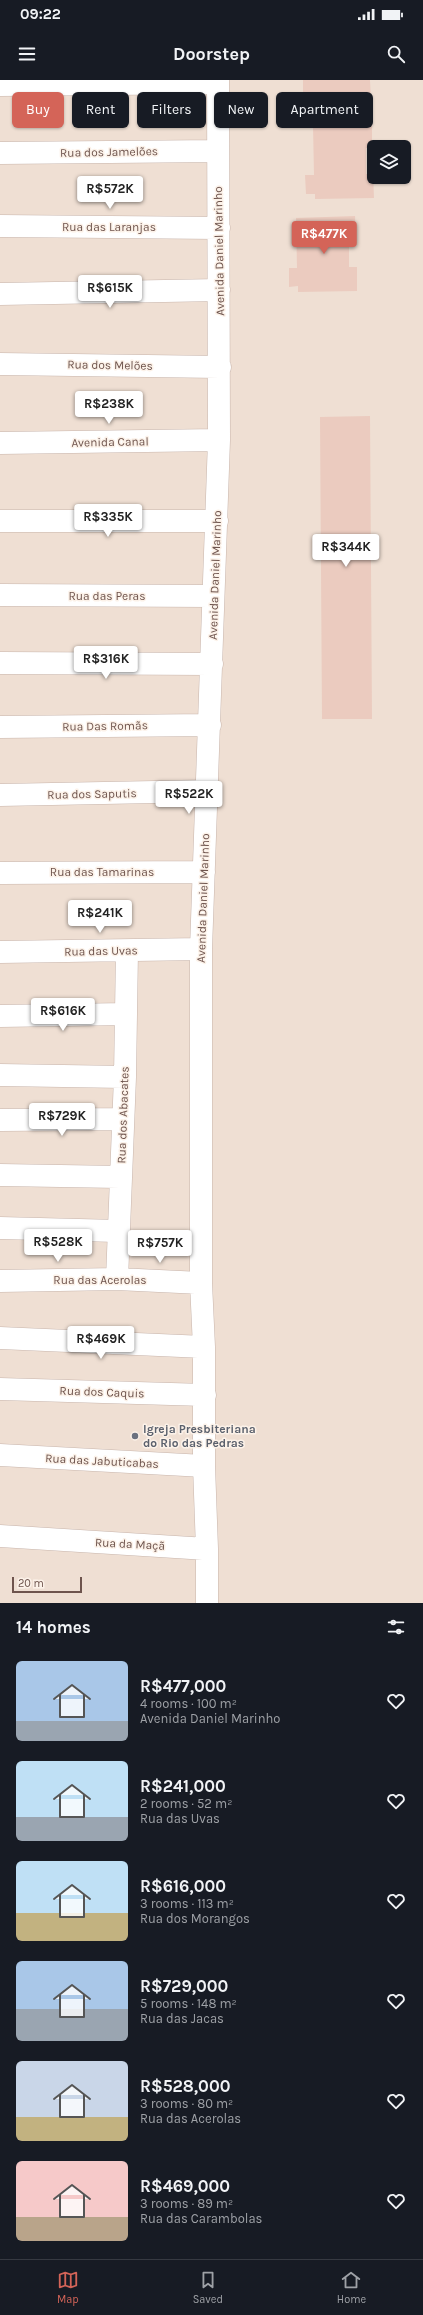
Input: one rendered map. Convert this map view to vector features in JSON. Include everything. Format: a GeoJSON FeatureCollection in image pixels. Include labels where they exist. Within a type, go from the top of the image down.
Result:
{"type":"FeatureCollection","features":[{"type":"Feature","properties":{"kind":"street"},"geometry":{"type":"LineString","coordinates":[[0,85],[218,82]]}},
{"type":"Feature","properties":{"kind":"street","name":"Avenida Daniel Marinho"},"geometry":{"type":"LineString","coordinates":[[207,1549],[204,1466],[204,1347],[200,1283],[201,949],[219,440],[220,367],[218,82]]}},
{"type":"Feature","properties":{"kind":"street","name":"Rua dos Jamelões"},"geometry":{"type":"LineString","coordinates":[[0,153],[218,151]]}},
{"type":"Feature","properties":{"kind":"street","name":"Rua das Laranjas"},"geometry":{"type":"LineString","coordinates":[[0,226],[219,228]]}},
{"type":"Feature","properties":{"kind":"street"},"geometry":{"type":"LineString","coordinates":[[0,294],[219,290]]}},
{"type":"Feature","properties":{"kind":"street","name":"Rua dos Melões"},"geometry":{"type":"LineString","coordinates":[[0,364],[220,367]]}},
{"type":"Feature","properties":{"kind":"street","name":"Avenida Canal"},"geometry":{"type":"LineString","coordinates":[[0,443],[219,440]]}},
{"type":"Feature","properties":{"kind":"street"},"geometry":{"type":"LineString","coordinates":[[0,521],[217,521]]}},
{"type":"Feature","properties":{"kind":"street","name":"Rua das Peras"},"geometry":{"type":"LineString","coordinates":[[0,595],[213,596]]}},
{"type":"Feature","properties":{"kind":"street"},"geometry":{"type":"LineString","coordinates":[[0,663],[212,664]]}},
{"type":"Feature","properties":{"kind":"street","name":"Rua Das Romãs"},"geometry":{"type":"LineString","coordinates":[[0,727],[210,725]]}},
{"type":"Feature","properties":{"kind":"street","name":"Rua dos Saputis"},"geometry":{"type":"LineString","coordinates":[[0,795],[207,792]]}},
{"type":"Feature","properties":{"kind":"street","name":"Rua das Tamarinas"},"geometry":{"type":"LineString","coordinates":[[0,873],[204,872]]}},
{"type":"Feature","properties":{"kind":"street","name":"Rua das Uvas"},"geometry":{"type":"LineString","coordinates":[[0,952],[201,949]]}},
{"type":"Feature","properties":{"kind":"street","name":"Rua dos Abacates"},"geometry":{"type":"LineString","coordinates":[[117,1278],[125,1077],[127,951]]}},
{"type":"Feature","properties":{"kind":"street"},"geometry":{"type":"LineString","coordinates":[[0,1016],[126,1014]]}},
{"type":"Feature","properties":{"kind":"street"},"geometry":{"type":"LineString","coordinates":[[0,1075],[125,1077]]}},
{"type":"Feature","properties":{"kind":"street"},"geometry":{"type":"LineString","coordinates":[[0,1120],[123,1119]]}},
{"type":"Feature","properties":{"kind":"street"},"geometry":{"type":"LineString","coordinates":[[0,1175],[120,1176]]}},
{"type":"Feature","properties":{"kind":"street"},"geometry":{"type":"LineString","coordinates":[[0,1228],[118,1231]]}},
{"type":"Feature","properties":{"kind":"street","name":"Rua das Acerolas"},"geometry":{"type":"LineString","coordinates":[[0,1281],[117,1278],[200,1283]]}},
{"type":"Feature","properties":{"kind":"street"},"geometry":{"type":"LineString","coordinates":[[0,1338],[204,1347]]}},
{"type":"Feature","properties":{"kind":"street","name":"Rua dos Caquis"},"geometry":{"type":"LineString","coordinates":[[0,1389],[205,1395]]}},
{"type":"Feature","properties":{"kind":"street","name":"Rua das Jabuticabas"},"geometry":{"type":"LineString","coordinates":[[0,1455],[204,1466]]}},
{"type":"Feature","properties":{"kind":"street","name":"Rua da Maçã"},"geometry":{"type":"LineString","coordinates":[[0,1536],[207,1549]]}},
{"type":"Feature","properties":{"kind":"street"},"geometry":{"type":"LineString","coordinates":[[207,1549],[207,1603]]}},
{"type":"Feature","properties":{"kind":"shaded area"},"geometry":{"type":"Polygon","coordinates":[[[0,80],[423,80],[423,1603],[0,1603],[0,80]]]}},
{"type":"Feature","properties":{"kind":"building"},"geometry":{"type":"Polygon","coordinates":[[[303,80],[370,80],[371,92],[303,92],[303,80]]]}},
{"type":"Feature","properties":{"kind":"building"},"geometry":{"type":"Polygon","coordinates":[[[313,128],[372,128],[372,140],[367,140],[366,174],[367,184],[373,184],[374,198],[315,199],[315,194],[306,194],[305,175],[314,175],[313,128]]]}},
{"type":"Feature","properties":{"kind":"building"},"geometry":{"type":"Polygon","coordinates":[[[355,216],[356,241],[349,241],[349,267],[357,267],[357,291],[298,292],[298,286],[289,287],[289,268],[297,268],[296,218],[355,216]]]}},
{"type":"Feature","properties":{"kind":"building"},"geometry":{"type":"Polygon","coordinates":[[[370,416],[372,719],[322,719],[320,417],[370,416]]]}},
{"type":"Feature","properties":{"kind":"place","name":"Igreja Presbiteriana do Rio das Pedras"},"geometry":{"type":"Point","coordinates":[135,1436]}}]}
